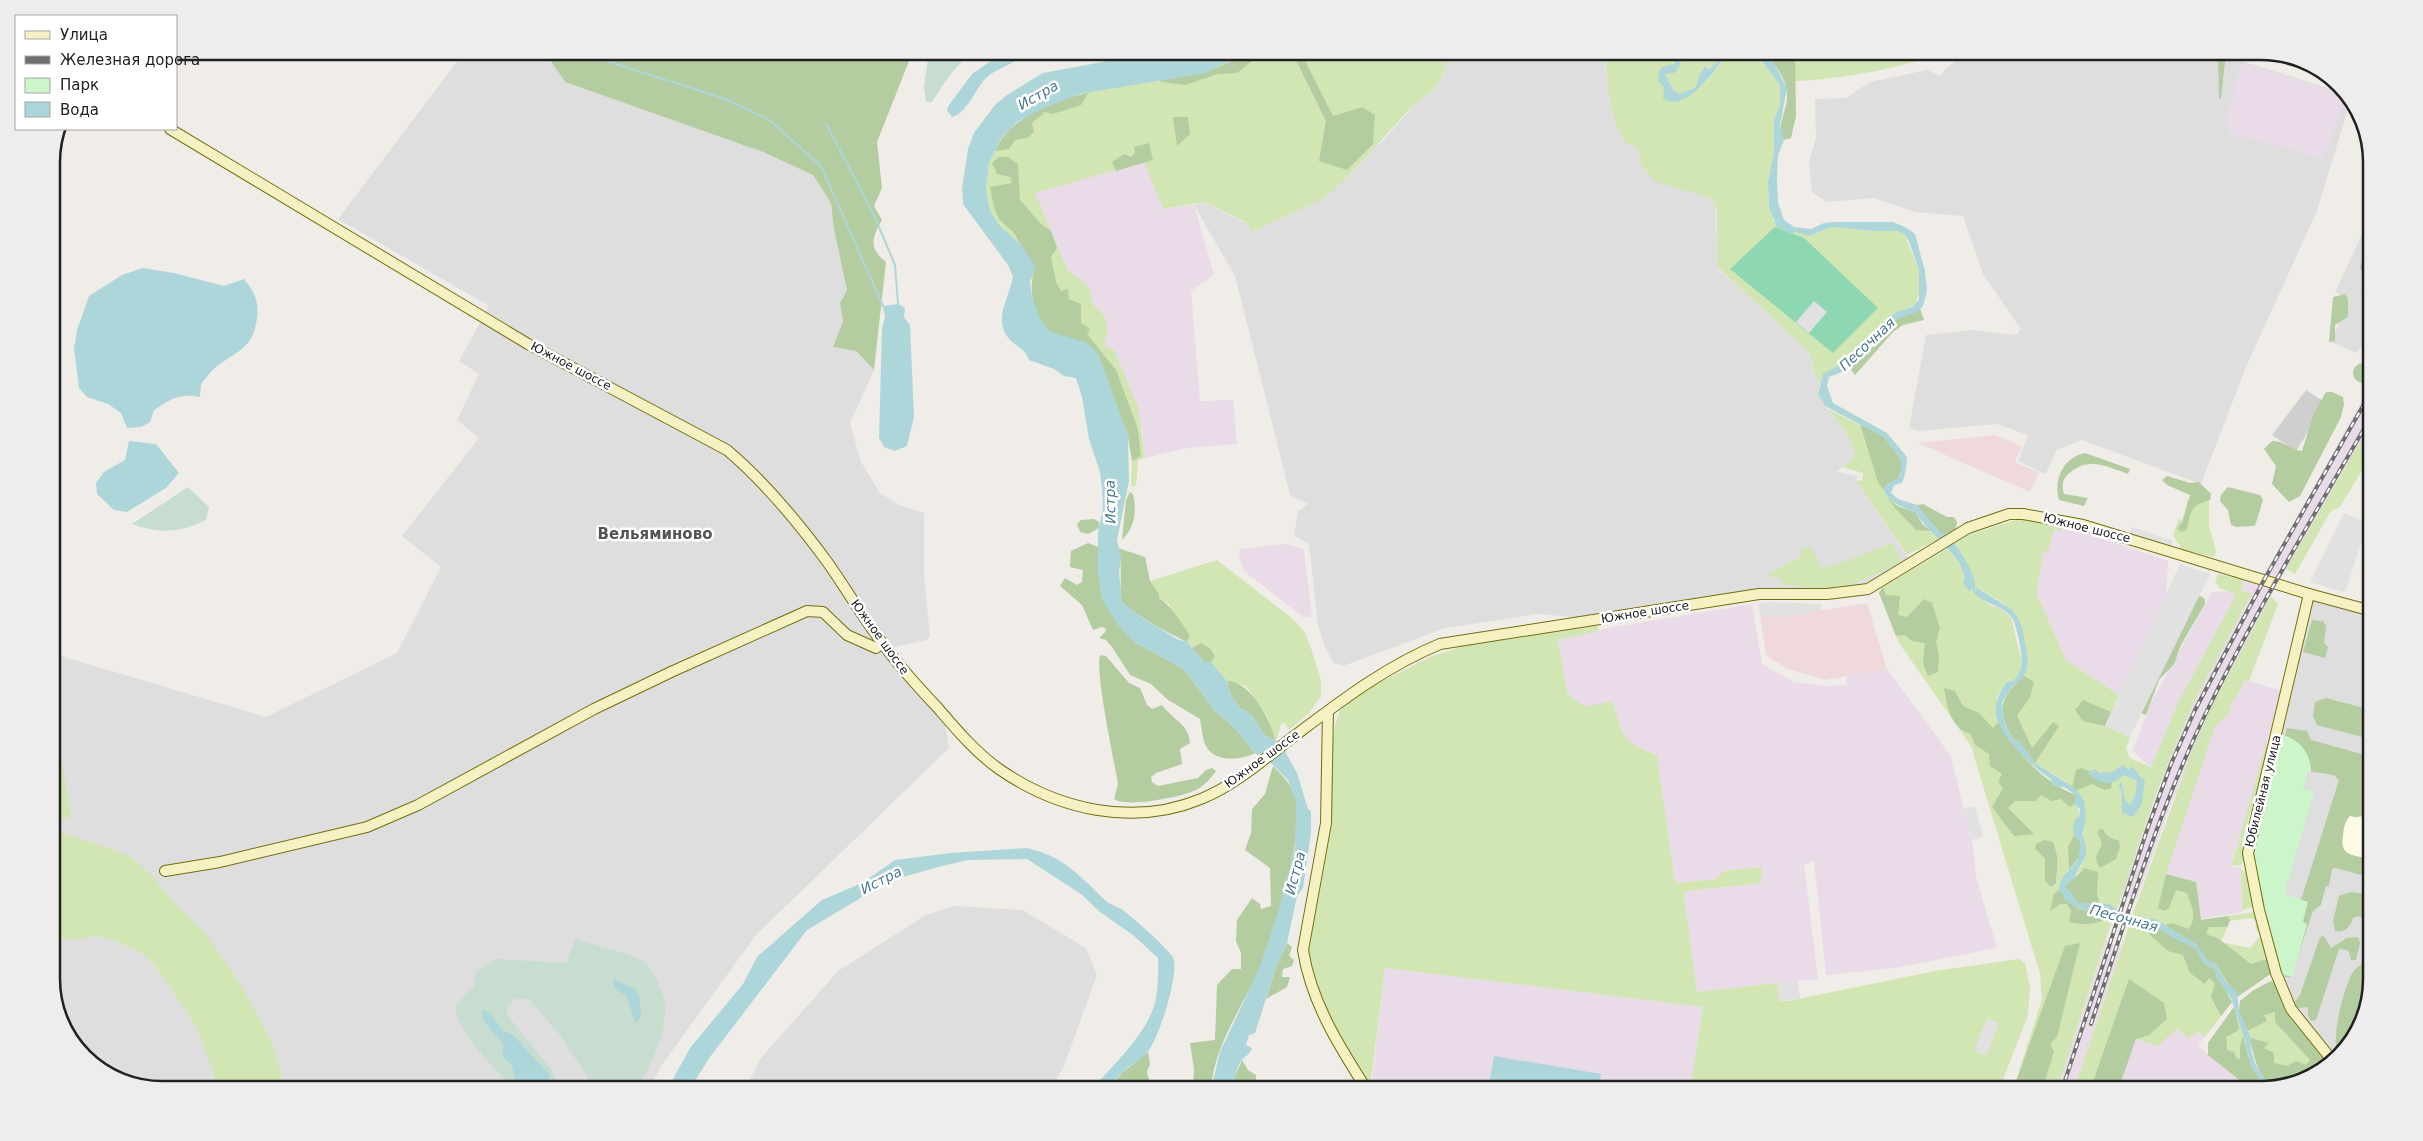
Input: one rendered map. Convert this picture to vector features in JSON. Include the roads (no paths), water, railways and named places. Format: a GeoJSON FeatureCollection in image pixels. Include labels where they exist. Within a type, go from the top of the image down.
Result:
{"type":"FeatureCollection","features":[{"type":"Feature","properties":{"kind":"main road","name":"Южное шоссе"},"geometry":{"type":"LineString","coordinates":[[172,130],[528,344],[727,450],[753,472],[799,524],[830,565],[882,643],[958,731],[986,758],[1015,778],[1074,804],[1112,813],[1161,811],[1202,799],[1251,770],[1328,711],[1407,658],[1440,644],[1758,594],[1826,594],[1868,589],[1968,528],[2009,514],[2062,519],[2218,565],[2306,594],[2363,609]]}},
{"type":"Feature","properties":{"kind":"main road","name":"Юбилейная улица"},"geometry":{"type":"LineString","coordinates":[[2306,594],[2248,853],[2259,910],[2276,973],[2290,1009],[2328,1056]]}},
{"type":"Feature","properties":{"kind":"main road"},"geometry":{"type":"LineString","coordinates":[[165,871],[229,860],[367,827],[418,805],[594,709],[807,611],[823,612],[854,639],[876,648],[882,643]]}},
{"type":"Feature","properties":{"kind":"main road"},"geometry":{"type":"LineString","coordinates":[[1328,711],[1326,823],[1303,950],[1306,968],[1326,1022],[1362,1081]]}},
{"type":"Feature","properties":{"kind":"water"},"geometry":{"type":"Polygon","coordinates":[[[992,60],[1016,60],[989,75],[962,111],[952,117],[947,110],[949,105],[972,74],[992,60]]]}},
{"type":"Feature","properties":{"kind":"water","name":"Истра"},"geometry":{"type":"Polygon","coordinates":[[[1113,60],[1232,60],[1205,73],[1079,94],[1044,108],[1017,122],[1000,140],[989,163],[986,189],[990,211],[1001,227],[1019,243],[1033,262],[1035,270],[1030,281],[1032,296],[1039,316],[1049,331],[1087,343],[1098,354],[1128,436],[1129,481],[1117,540],[1121,557],[1119,572],[1122,602],[1141,617],[1177,639],[1187,642],[1204,662],[1211,662],[1227,681],[1231,695],[1239,707],[1252,715],[1265,736],[1277,741],[1285,751],[1297,773],[1308,809],[1311,811],[1311,833],[1303,888],[1297,896],[1287,943],[1276,967],[1255,1033],[1249,1035],[1246,1045],[1252,1048],[1239,1064],[1235,1081],[1213,1081],[1220,1052],[1259,969],[1278,912],[1295,847],[1296,800],[1288,780],[1271,763],[1255,753],[1234,727],[1215,711],[1184,669],[1134,642],[1118,625],[1102,600],[1098,574],[1098,532],[1103,508],[1102,488],[1100,472],[1089,439],[1082,397],[1076,378],[1064,376],[1054,369],[1029,360],[1026,354],[1010,340],[1002,324],[1003,309],[1013,277],[1008,265],[963,204],[962,189],[968,149],[974,133],[995,105],[1007,95],[1043,73],[1113,60]]]}},
{"type":"Feature","properties":{"kind":"water"},"geometry":{"type":"Polygon","coordinates":[[[1676,60],[1682,60],[1674,73],[1665,74],[1674,91],[1680,94],[1696,87],[1700,74],[1705,67],[1710,69],[1718,60],[1721,60],[1697,90],[1679,101],[1670,102],[1663,98],[1664,88],[1658,80],[1659,71],[1662,67],[1674,64],[1676,60]]]}},
{"type":"Feature","properties":{"kind":"water","name":"Песочная"},"geometry":{"type":"Polygon","coordinates":[[[1761,60],[1772,60],[1787,88],[1780,125],[1784,140],[1778,155],[1777,177],[1778,203],[1784,220],[1794,227],[1811,229],[1824,223],[1835,222],[1893,222],[1915,234],[1925,271],[1927,291],[1923,306],[1917,312],[1895,320],[1847,370],[1829,377],[1827,386],[1833,403],[1887,433],[1907,457],[1902,483],[1894,485],[1891,493],[1898,499],[1917,505],[1941,534],[1948,533],[1970,568],[1975,583],[1975,591],[1977,591],[1976,587],[2012,610],[2018,618],[2022,627],[2028,659],[2027,668],[2024,676],[2012,687],[2002,702],[2005,725],[2014,740],[2019,741],[2035,763],[2076,789],[2084,801],[2086,819],[2082,834],[2086,848],[2085,858],[2073,881],[2070,881],[2065,888],[2069,890],[2078,903],[2110,904],[2117,910],[2132,916],[2155,919],[2196,944],[2208,961],[2215,963],[2226,982],[2237,992],[2239,1011],[2251,1038],[2253,1058],[2266,1081],[2261,1081],[2251,1067],[2245,1040],[2231,998],[2217,979],[2214,969],[2202,962],[2196,949],[2159,929],[2106,917],[2103,913],[2078,907],[2063,898],[2065,897],[2059,890],[2061,880],[2072,868],[2079,854],[2081,843],[2073,832],[2073,826],[2075,819],[2079,817],[2080,809],[2075,804],[2076,795],[2064,787],[2052,786],[2051,779],[2018,751],[2003,732],[1996,715],[1997,702],[2006,682],[2013,681],[2019,673],[2022,664],[2021,650],[2014,622],[2008,613],[1980,598],[1971,588],[1969,592],[1963,582],[1965,577],[1961,567],[1950,550],[1921,521],[1915,512],[1897,504],[1887,495],[1884,490],[1887,484],[1898,479],[1901,473],[1901,459],[1884,437],[1825,406],[1818,394],[1823,374],[1847,361],[1881,330],[1888,318],[1897,312],[1912,307],[1919,300],[1919,271],[1909,241],[1905,235],[1897,231],[1832,227],[1809,236],[1795,232],[1791,234],[1777,227],[1769,207],[1768,182],[1774,151],[1774,120],[1780,104],[1780,85],[1761,60]]]}},
{"type":"Feature","properties":{"kind":"water"},"geometry":{"type":"Polygon","coordinates":[[[143,268],[174,273],[224,286],[244,279],[255,297],[257,318],[249,341],[210,373],[201,384],[200,397],[181,396],[170,400],[154,410],[150,422],[141,427],[127,428],[121,413],[108,404],[87,397],[79,388],[74,349],[77,330],[89,296],[122,275],[143,268]]]}},
{"type":"Feature","properties":{"kind":"water"},"geometry":{"type":"Polygon","coordinates":[[[898,304],[905,308],[904,317],[910,325],[914,417],[907,446],[895,451],[884,447],[879,438],[882,329],[885,317],[883,306],[898,304]]]}},
{"type":"Feature","properties":{"kind":"water"},"geometry":{"type":"Polygon","coordinates":[[[129,441],[156,444],[179,473],[166,488],[127,512],[114,510],[97,494],[96,483],[104,472],[125,460],[129,441]]]}},
{"type":"Feature","properties":{"kind":"water"},"geometry":{"type":"Polygon","coordinates":[[[2123,765],[2129,770],[2133,766],[2141,778],[2145,780],[2142,804],[2133,817],[2122,813],[2122,792],[2119,786],[2120,783],[2122,784],[2125,800],[2130,805],[2136,793],[2137,780],[2123,775],[2114,782],[2105,783],[2087,773],[2095,769],[2099,773],[2112,772],[2123,765]]]}},
{"type":"Feature","properties":{"kind":"water","name":"Истра"},"geometry":{"type":"Polygon","coordinates":[[[1027,848],[1051,856],[1070,868],[1107,902],[1124,911],[1172,956],[1174,975],[1171,989],[1152,1046],[1144,1056],[1129,1067],[1115,1081],[1099,1081],[1134,1042],[1148,1020],[1156,997],[1158,958],[1133,935],[1100,912],[1081,894],[1027,859],[968,860],[889,881],[807,930],[710,1057],[695,1081],[672,1081],[690,1048],[743,984],[757,957],[822,900],[862,883],[895,860],[951,853],[1027,848]]]}},
{"type":"Feature","properties":{"kind":"water"},"geometry":{"type":"Polygon","coordinates":[[[613,979],[636,989],[640,999],[641,1018],[635,1023],[627,996],[615,988],[613,979]]]}},
{"type":"Feature","properties":{"kind":"water"},"geometry":{"type":"Polygon","coordinates":[[[482,1009],[491,1014],[503,1031],[512,1034],[550,1075],[550,1081],[516,1081],[512,1066],[502,1055],[504,1045],[483,1020],[482,1009]]]}},
{"type":"Feature","properties":{"kind":"water"},"geometry":{"type":"Polygon","coordinates":[[[1494,1056],[1601,1074],[1600,1081],[1490,1081],[1494,1056]]]}},
{"type":"Feature","properties":{"kind":"waterway"},"geometry":{"type":"LineString","coordinates":[[604,60],[725,99],[768,119],[821,166],[883,306]]}},
{"type":"Feature","properties":{"kind":"waterway"},"geometry":{"type":"LineString","coordinates":[[826,123],[876,220],[895,265],[898,304]]}},
{"type":"Feature","properties":{"kind":"railway"},"geometry":{"type":"LineString","coordinates":[[2065,1081],[2147,830],[2171,764],[2195,710],[2264,580],[2363,406]]}},
{"type":"Feature","properties":{"kind":"railway"},"geometry":{"type":"LineString","coordinates":[[2091,1024],[2157,829],[2188,752],[2224,677],[2265,601],[2363,430]]}},
{"type":"Feature","properties":{"kind":"district","name":"Вельяминово"},"geometry":{"type":"Point","coordinates":[655,534]}}]}
